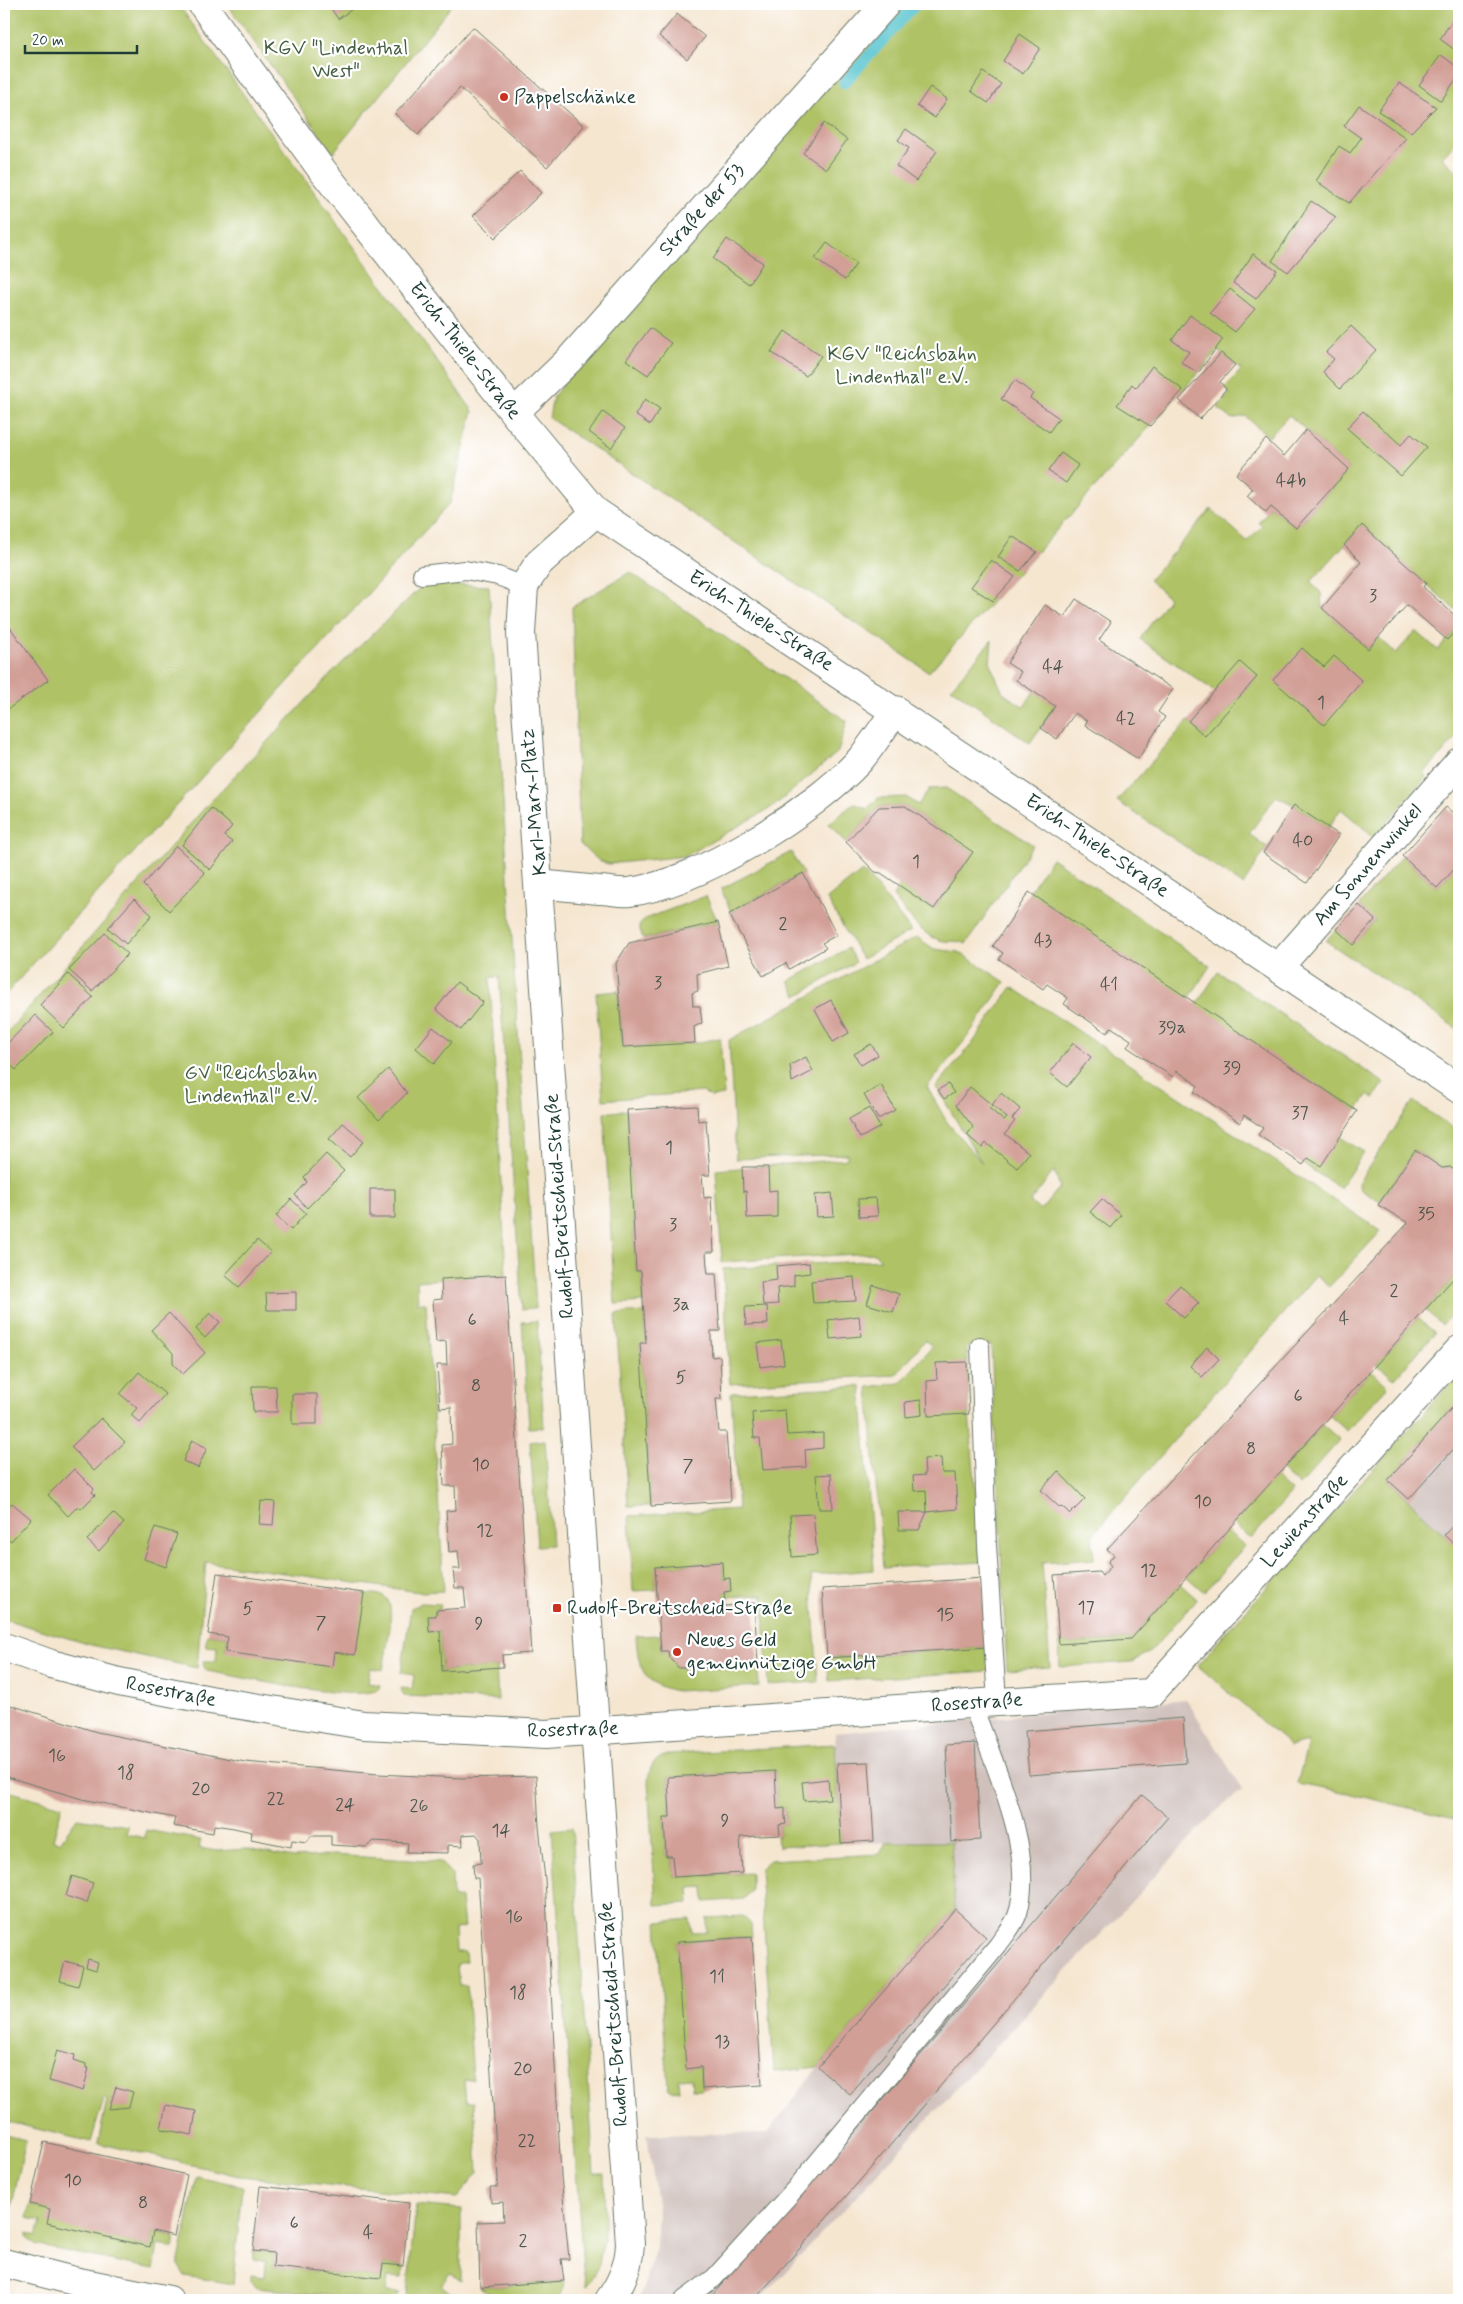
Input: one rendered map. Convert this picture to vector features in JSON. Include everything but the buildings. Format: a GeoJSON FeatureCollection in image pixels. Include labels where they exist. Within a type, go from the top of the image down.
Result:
{"type":"FeatureCollection","features":[{"type":"Feature","properties":{"kind":"street","name":"Erich-Thiele-Straße"},"geometry":{"type":"LineString","coordinates":[[202,4],[319,166],[514,413],[596,512],[896,710],[1459,1089]]}},
{"type":"Feature","properties":{"kind":"street","name":"Straße der 53"},"geometry":{"type":"LineString","coordinates":[[514,413],[569,360],[886,4]]}},
{"type":"Feature","properties":{"kind":"street","name":"Karl-Marx-Platz"},"geometry":{"type":"LineString","coordinates":[[596,512],[539,563],[524,586],[521,633],[538,884],[628,892],[666,884],[702,869],[762,835],[821,795],[859,760],[896,710]]}},
{"type":"Feature","properties":{"kind":"street","name":"Am Sonnenwinkel"},"geometry":{"type":"LineString","coordinates":[[1278,968],[1459,762]]}},
{"type":"Feature","properties":{"kind":"street","name":"Rudolf-Breitscheid-Straße"},"geometry":{"type":"LineString","coordinates":[[538,884],[630,2244],[628,2266],[624,2277],[609,2300]]}},
{"type":"Feature","properties":{"kind":"street","name":"Lewienstraße"},"geometry":{"type":"LineString","coordinates":[[1151,1693],[1459,1350]]}},
{"type":"Feature","properties":{"kind":"street","name":"Rosestraße"},"geometry":{"type":"LineString","coordinates":[[4,1646],[51,1664],[119,1682],[210,1700],[364,1725],[546,1734],[984,1702],[1151,1693]]}},
{"type":"Feature","properties":{"kind":"street"},"geometry":{"type":"LineString","coordinates":[[4,2263],[74,2281],[169,2300]]}},
{"type":"Feature","properties":{"kind":"lane"},"geometry":{"type":"LineString","coordinates":[[422,575],[465,570],[498,576],[524,586]]}},
{"type":"Feature","properties":{"kind":"lane"},"geometry":{"type":"LineString","coordinates":[[684,2300],[714,2278],[796,2188],[998,1945],[1018,1915],[1023,1886],[1018,1836],[984,1702],[987,1545],[980,1346]]}},
{"type":"Feature","properties":{"kind":"shaded area"},"geometry":{"type":"Polygon","coordinates":[[[1459,1400],[1459,1549],[1388,1480],[1459,1400]]]}},
{"type":"Feature","properties":{"kind":"shaded area"},"geometry":{"type":"Polygon","coordinates":[[[1186,1699],[1243,1790],[1218,1809],[759,2300],[639,2300],[656,2247],[658,2211],[647,2135],[768,2133],[818,2067],[955,1909],[951,1842],[841,1843],[835,1733],[1186,1699]]]}},
{"type":"Feature","properties":{"kind":"green space"},"geometry":{"type":"Polygon","coordinates":[[[4,4],[178,4],[473,411],[450,503],[4,996],[4,4]]]}},
{"type":"Feature","properties":{"kind":"green space","name":"KGV \"Lindenthal West\""},"geometry":{"type":"Polygon","coordinates":[[[227,4],[453,4],[333,153],[227,4]]]}},
{"type":"Feature","properties":{"kind":"green space","name":"KGV \"Reichsbahn Lindenthal\" e.V."},"geometry":{"type":"Polygon","coordinates":[[[901,4],[1459,4],[1459,139],[1442,158],[1459,173],[1459,605],[1455,610],[1362,525],[1311,582],[1321,593],[1322,608],[1368,649],[1378,637],[1396,653],[1416,631],[1438,650],[1459,627],[1459,735],[1424,773],[1426,777],[1374,837],[1341,809],[1328,828],[1294,805],[1276,796],[1249,834],[1267,847],[1243,885],[1117,801],[1188,721],[1205,736],[1257,677],[1214,691],[1140,639],[1169,598],[1149,580],[1211,509],[1247,541],[1262,526],[1258,523],[1271,507],[1296,528],[1349,469],[1289,415],[1269,437],[1245,416],[1232,419],[1218,408],[1230,393],[1225,388],[1241,370],[1218,351],[929,672],[549,418],[553,397],[582,361],[901,4]]]}},
{"type":"Feature","properties":{"kind":"green space"},"geometry":{"type":"Polygon","coordinates":[[[630,572],[847,721],[838,752],[774,806],[686,856],[608,864],[598,860],[580,844],[572,607],[630,572]]]}},
{"type":"Feature","properties":{"kind":"green space","name":"GV \"Reichsbahn Lindenthal\" e.V."},"geometry":{"type":"Polygon","coordinates":[[[425,583],[489,586],[536,1308],[522,1310],[499,976],[490,978],[506,1275],[417,1281],[418,1303],[426,1303],[444,1591],[419,1592],[206,1562],[197,1668],[91,1645],[4,1619],[4,1036],[209,803],[335,670],[425,583]]]}},
{"type":"Feature","properties":{"kind":"green space"},"geometry":{"type":"Polygon","coordinates":[[[992,640],[990,664],[1003,693],[1024,707],[1034,691],[1055,706],[1030,743],[951,688],[992,640]]]}},
{"type":"Feature","properties":{"kind":"green space"},"geometry":{"type":"Polygon","coordinates":[[[946,788],[1033,845],[966,944],[939,940],[932,937],[913,921],[893,896],[900,885],[934,909],[973,852],[905,806],[879,807],[846,842],[829,824],[854,803],[867,809],[878,798],[906,797],[918,805],[929,789],[946,788]]]}},
{"type":"Feature","properties":{"kind":"green space"},"geometry":{"type":"Polygon","coordinates":[[[791,852],[803,873],[731,912],[721,889],[791,852]]]}},
{"type":"Feature","properties":{"kind":"green space"},"geometry":{"type":"Polygon","coordinates":[[[1402,856],[1437,888],[1459,864],[1459,1030],[1326,941],[1336,929],[1353,944],[1375,921],[1359,905],[1402,856]]]}},
{"type":"Feature","properties":{"kind":"green space"},"geometry":{"type":"Polygon","coordinates":[[[1052,858],[1210,966],[1188,1000],[1029,892],[1052,858]]]}},
{"type":"Feature","properties":{"kind":"green space"},"geometry":{"type":"Polygon","coordinates":[[[862,871],[911,931],[862,959],[827,899],[862,871]]]}},
{"type":"Feature","properties":{"kind":"green space"},"geometry":{"type":"Polygon","coordinates":[[[706,896],[718,922],[643,939],[639,926],[645,919],[706,896]]]}},
{"type":"Feature","properties":{"kind":"green space"},"geometry":{"type":"Polygon","coordinates":[[[917,937],[934,949],[959,952],[1005,982],[965,1040],[927,1087],[947,1122],[982,1163],[936,1087],[972,1044],[1012,987],[1381,1231],[1329,1287],[1316,1275],[1092,1536],[1094,1559],[1042,1563],[1050,1667],[1007,1670],[991,1345],[967,1347],[969,1414],[982,1562],[883,1568],[868,1387],[900,1383],[932,1347],[925,1340],[896,1375],[730,1384],[723,1269],[881,1260],[874,1253],[722,1262],[716,1170],[847,1159],[847,1154],[736,1159],[729,1040],[917,937]],[[1054,1171],[1030,1202],[1041,1210],[1060,1187],[1054,1171]]]}},
{"type":"Feature","properties":{"kind":"green space"},"geometry":{"type":"Polygon","coordinates":[[[848,948],[856,962],[797,996],[789,981],[848,948]]]}},
{"type":"Feature","properties":{"kind":"green space"},"geometry":{"type":"Polygon","coordinates":[[[1218,972],[1384,1083],[1374,1098],[1368,1094],[1357,1111],[1196,1005],[1218,972]]]}},
{"type":"Feature","properties":{"kind":"green space"},"geometry":{"type":"Polygon","coordinates":[[[618,991],[623,1047],[695,1043],[720,1038],[724,1095],[711,1097],[703,1092],[603,1100],[596,993],[618,991]]]}},
{"type":"Feature","properties":{"kind":"green space"},"geometry":{"type":"Polygon","coordinates":[[[1413,1101],[1459,1132],[1459,1173],[1450,1167],[1442,1168],[1415,1150],[1380,1202],[1360,1189],[1358,1183],[1413,1101]]]}},
{"type":"Feature","properties":{"kind":"green space"},"geometry":{"type":"Polygon","coordinates":[[[627,1110],[636,1271],[641,1271],[643,1302],[615,1304],[604,1113],[627,1110]]]}},
{"type":"Feature","properties":{"kind":"green space"},"geometry":{"type":"Polygon","coordinates":[[[1340,1137],[1364,1152],[1340,1188],[1303,1164],[1308,1158],[1340,1137]]]}},
{"type":"Feature","properties":{"kind":"green space"},"geometry":{"type":"Polygon","coordinates":[[[1459,1272],[1459,1306],[1442,1325],[1425,1310],[1459,1272]]]}},
{"type":"Feature","properties":{"kind":"green space"},"geometry":{"type":"Polygon","coordinates":[[[644,1312],[646,1343],[640,1344],[651,1506],[628,1506],[616,1314],[644,1312]]]}},
{"type":"Feature","properties":{"kind":"green space"},"geometry":{"type":"Polygon","coordinates":[[[1418,1318],[1435,1333],[1394,1379],[1377,1364],[1418,1318]]]}},
{"type":"Feature","properties":{"kind":"green space"},"geometry":{"type":"Polygon","coordinates":[[[537,1321],[544,1427],[529,1428],[522,1322],[537,1321]]]}},
{"type":"Feature","properties":{"kind":"green space"},"geometry":{"type":"Polygon","coordinates":[[[1371,1371],[1388,1386],[1347,1431],[1330,1416],[1371,1371]]]}},
{"type":"Feature","properties":{"kind":"green space"},"geometry":{"type":"Polygon","coordinates":[[[1459,1374],[1459,1400],[1388,1480],[1459,1549],[1459,1820],[1348,1793],[1297,1784],[1308,1742],[1290,1746],[1197,1665],[1459,1374]]]}},
{"type":"Feature","properties":{"kind":"green space"},"geometry":{"type":"Polygon","coordinates":[[[861,1386],[874,1570],[811,1575],[818,1682],[768,1685],[763,1595],[724,1597],[724,1592],[731,1591],[730,1579],[723,1579],[722,1562],[656,1567],[656,1590],[633,1591],[629,1516],[738,1509],[731,1393],[861,1386]]]}},
{"type":"Feature","properties":{"kind":"green space"},"geometry":{"type":"Polygon","coordinates":[[[1323,1425],[1340,1440],[1299,1486],[1282,1470],[1323,1425]]]}},
{"type":"Feature","properties":{"kind":"green space"},"geometry":{"type":"Polygon","coordinates":[[[545,1440],[552,1545],[537,1546],[530,1442],[545,1440]]]}},
{"type":"Feature","properties":{"kind":"green space"},"geometry":{"type":"Polygon","coordinates":[[[1275,1477],[1292,1492],[1251,1539],[1234,1524],[1275,1477]]]}},
{"type":"Feature","properties":{"kind":"green space"},"geometry":{"type":"Polygon","coordinates":[[[1227,1531],[1245,1546],[1204,1592],[1187,1577],[1227,1531]]]}},
{"type":"Feature","properties":{"kind":"green space"},"geometry":{"type":"Polygon","coordinates":[[[1180,1584],[1197,1599],[1151,1651],[1132,1662],[1060,1667],[1059,1644],[1131,1639],[1180,1584]]]}},
{"type":"Feature","properties":{"kind":"green space"},"geometry":{"type":"Polygon","coordinates":[[[364,1593],[382,1596],[387,1599],[389,1605],[388,1644],[383,1670],[370,1668],[368,1683],[380,1685],[379,1689],[367,1693],[348,1693],[297,1688],[207,1671],[204,1667],[203,1661],[216,1661],[217,1647],[205,1646],[208,1634],[228,1637],[225,1651],[334,1652],[364,1593]]]}},
{"type":"Feature","properties":{"kind":"green space"},"geometry":{"type":"Polygon","coordinates":[[[421,1603],[440,1604],[441,1609],[436,1610],[436,1616],[428,1617],[429,1632],[440,1631],[442,1671],[496,1667],[498,1700],[404,1696],[400,1688],[412,1689],[414,1675],[401,1673],[411,1608],[421,1603]]]}},
{"type":"Feature","properties":{"kind":"green space"},"geometry":{"type":"Polygon","coordinates":[[[660,1635],[661,1651],[668,1651],[669,1658],[679,1668],[707,1667],[707,1669],[758,1664],[759,1686],[677,1691],[657,1684],[644,1673],[638,1657],[636,1636],[660,1635]]]}},
{"type":"Feature","properties":{"kind":"green space"},"geometry":{"type":"Polygon","coordinates":[[[988,1647],[990,1671],[829,1681],[827,1658],[988,1647]]]}},
{"type":"Feature","properties":{"kind":"green space"},"geometry":{"type":"Polygon","coordinates":[[[835,1744],[841,1843],[778,1847],[777,1835],[780,1835],[779,1825],[786,1824],[785,1808],[777,1809],[775,1771],[668,1777],[670,1817],[664,1817],[666,1856],[672,1856],[674,1877],[751,1873],[751,1891],[744,1899],[705,1902],[704,1887],[689,1888],[690,1903],[656,1905],[648,1783],[649,1772],[656,1761],[670,1754],[835,1744]]]}},
{"type":"Feature","properties":{"kind":"green space"},"geometry":{"type":"Polygon","coordinates":[[[4,1790],[62,1806],[53,1840],[60,1842],[77,1818],[128,1826],[127,1834],[145,1838],[146,1830],[201,1840],[199,1848],[217,1851],[246,1849],[294,1858],[333,1855],[441,1862],[452,1875],[453,1898],[461,1898],[464,1928],[455,1929],[456,1952],[465,1952],[466,1962],[457,1964],[459,1986],[467,1986],[473,2079],[464,2080],[466,2102],[474,2102],[478,2172],[457,2198],[239,2176],[98,2143],[107,2100],[104,2098],[91,2142],[4,2121],[4,1790]]]}},
{"type":"Feature","properties":{"kind":"green space"},"geometry":{"type":"Polygon","coordinates":[[[572,1828],[594,2173],[604,2173],[605,2226],[599,2265],[586,2287],[583,2268],[552,1830],[572,1828]]]}},
{"type":"Feature","properties":{"kind":"green space"},"geometry":{"type":"Polygon","coordinates":[[[886,1842],[951,1842],[955,1909],[818,2067],[774,2072],[760,1869],[770,1860],[880,1854],[886,1842]]]}},
{"type":"Feature","properties":{"kind":"green space"},"geometry":{"type":"Polygon","coordinates":[[[743,1916],[751,1924],[752,1937],[677,1942],[687,2068],[701,2067],[702,2089],[692,2089],[691,2078],[678,2079],[679,2090],[672,2091],[668,2088],[657,1922],[690,1919],[692,1933],[707,1932],[707,1918],[743,1916]]]}},
{"type":"Feature","properties":{"kind":"green space"},"geometry":{"type":"Polygon","coordinates":[[[4,2135],[26,2140],[7,2228],[4,2230],[4,2135]]]}},
{"type":"Feature","properties":{"kind":"green space"},"geometry":{"type":"Polygon","coordinates":[[[197,2176],[242,2186],[233,2284],[185,2276],[178,2265],[197,2176]]]}},
{"type":"Feature","properties":{"kind":"green space"},"geometry":{"type":"Polygon","coordinates":[[[30,2204],[50,2209],[98,2234],[150,2247],[153,2231],[174,2236],[174,2248],[158,2245],[154,2269],[35,2245],[27,2238],[27,2233],[37,2236],[41,2221],[27,2218],[30,2204]]]}},
{"type":"Feature","properties":{"kind":"green space"},"geometry":{"type":"Polygon","coordinates":[[[416,2205],[461,2209],[461,2281],[450,2273],[441,2285],[452,2294],[447,2300],[413,2300],[407,2295],[416,2205]]]}},
{"type":"Feature","properties":{"kind":"green space"},"geometry":{"type":"Polygon","coordinates":[[[253,2251],[274,2253],[273,2267],[381,2278],[383,2264],[403,2266],[402,2278],[388,2277],[386,2292],[400,2293],[392,2300],[374,2300],[257,2288],[251,2282],[251,2275],[265,2277],[266,2262],[253,2259],[253,2251]]]}},
{"type":"Feature","properties":{"kind":"green space"},"geometry":{"type":"Polygon","coordinates":[[[564,2281],[561,2294],[555,2300],[497,2300],[480,2287],[564,2281]]]}},
{"type":"Feature","properties":{"kind":"waterway"},"geometry":{"type":"LineString","coordinates":[[844,83],[916,4]]}},
{"type":"Feature","properties":{"kind":"place","name":"Pappelschänke"},"geometry":{"type":"Point","coordinates":[504,97]}},
{"type":"Feature","properties":{"kind":"place","name":"Rudolf-Breitscheid-Straße"},"geometry":{"type":"Point","coordinates":[557,1608]}},
{"type":"Feature","properties":{"kind":"place","name":"Neues Geld gemeinnützige GmbH"},"geometry":{"type":"Point","coordinates":[677,1652]}}]}
